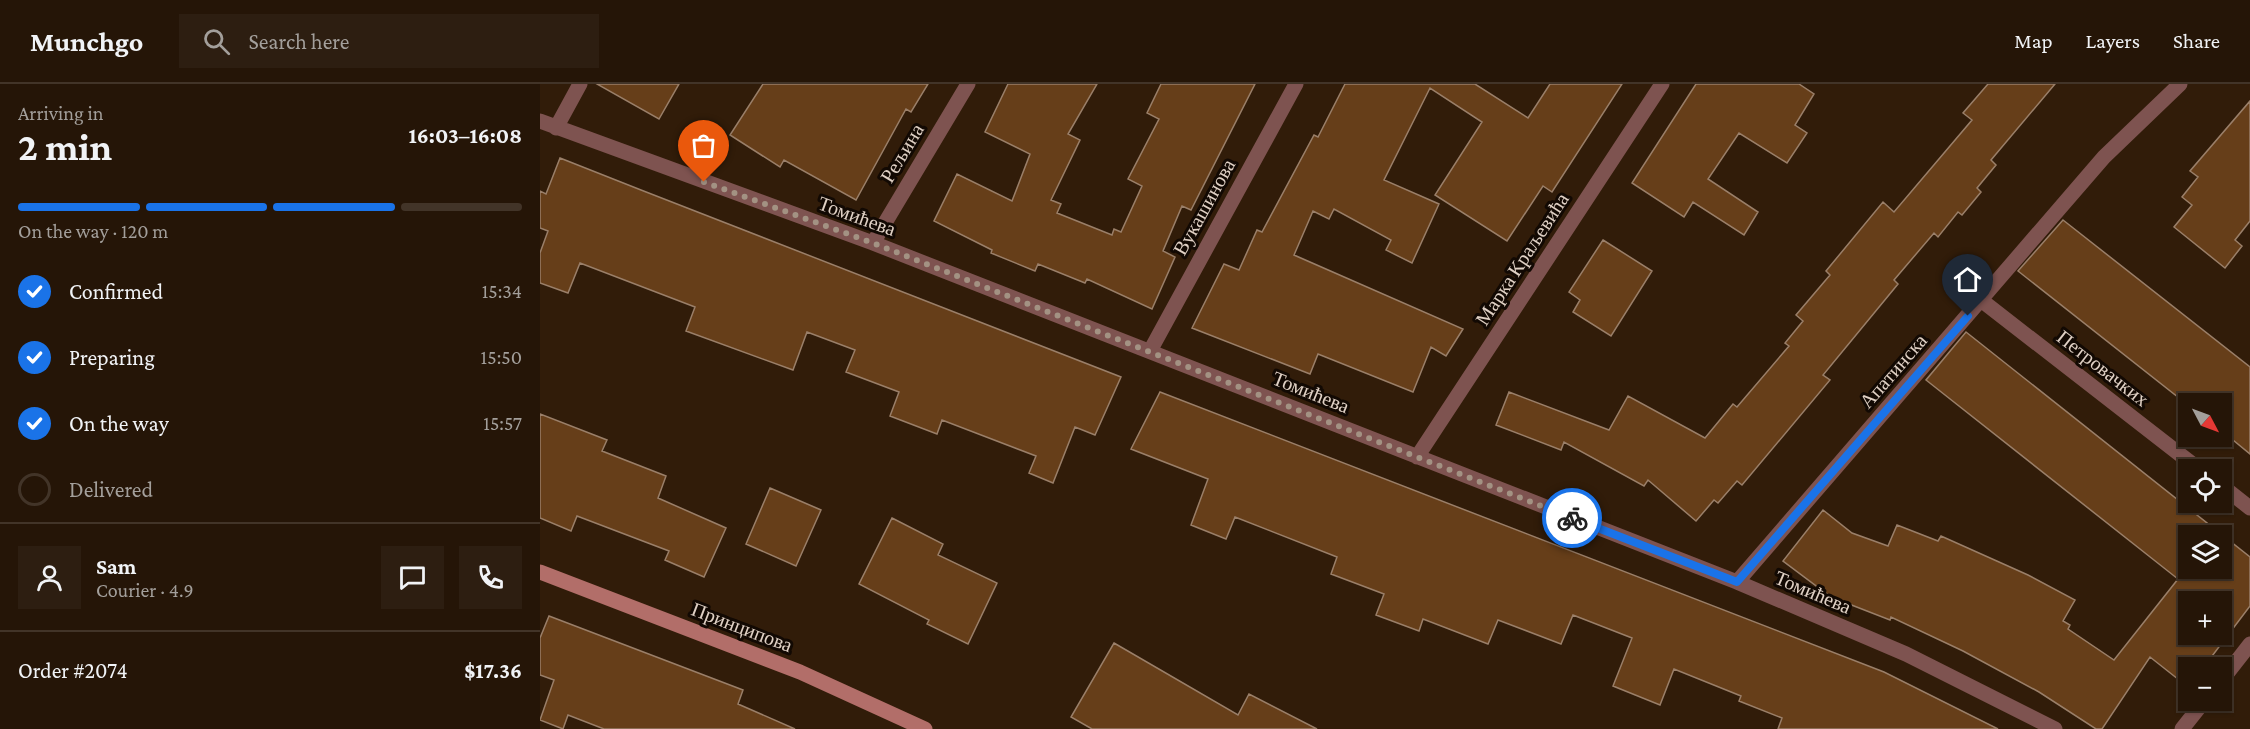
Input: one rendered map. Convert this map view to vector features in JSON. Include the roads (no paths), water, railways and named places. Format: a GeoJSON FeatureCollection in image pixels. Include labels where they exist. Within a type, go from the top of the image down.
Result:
{"type":"FeatureCollection","features":[{"type":"Feature","properties":{"kind":"street"},"geometry":{"type":"LineString","coordinates":[[556,128],[580,84]]}},
{"type":"Feature","properties":{"kind":"street","name":"Рељина"},"geometry":{"type":"LineString","coordinates":[[873,243],[968,84]]}},
{"type":"Feature","properties":{"kind":"street","name":"Вукашинова"},"geometry":{"type":"LineString","coordinates":[[1150,351],[1296,84]]}},
{"type":"Feature","properties":{"kind":"street","name":"Марка Краљевића"},"geometry":{"type":"LineString","coordinates":[[1417,457],[1662,84]]}},
{"type":"Feature","properties":{"kind":"street","name":"Апатинска"},"geometry":{"type":"LineString","coordinates":[[1737,582],[2104,157],[2180,84]]}},
{"type":"Feature","properties":{"kind":"street","name":"Томићева"},"geometry":{"type":"LineString","coordinates":[[540,121],[873,243],[1737,582],[1906,654],[2055,729]]}},
{"type":"Feature","properties":{"kind":"street","name":"Петровачких"},"geometry":{"type":"LineString","coordinates":[[1981,300],[2186,459]]}},
{"type":"Feature","properties":{"kind":"street"},"geometry":{"type":"LineString","coordinates":[[2232,494],[2250,508]]}},
{"type":"Feature","properties":{"kind":"street","name":"Принципова"},"geometry":{"type":"LineString","coordinates":[[540,572],[800,672],[926,729]]}},
{"type":"Feature","properties":{"kind":"street"},"geometry":{"type":"LineString","coordinates":[[2232,666],[2250,644]]}},
{"type":"Feature","properties":{"kind":"street"},"geometry":{"type":"LineString","coordinates":[[2182,729],[2196,711]]}}]}
